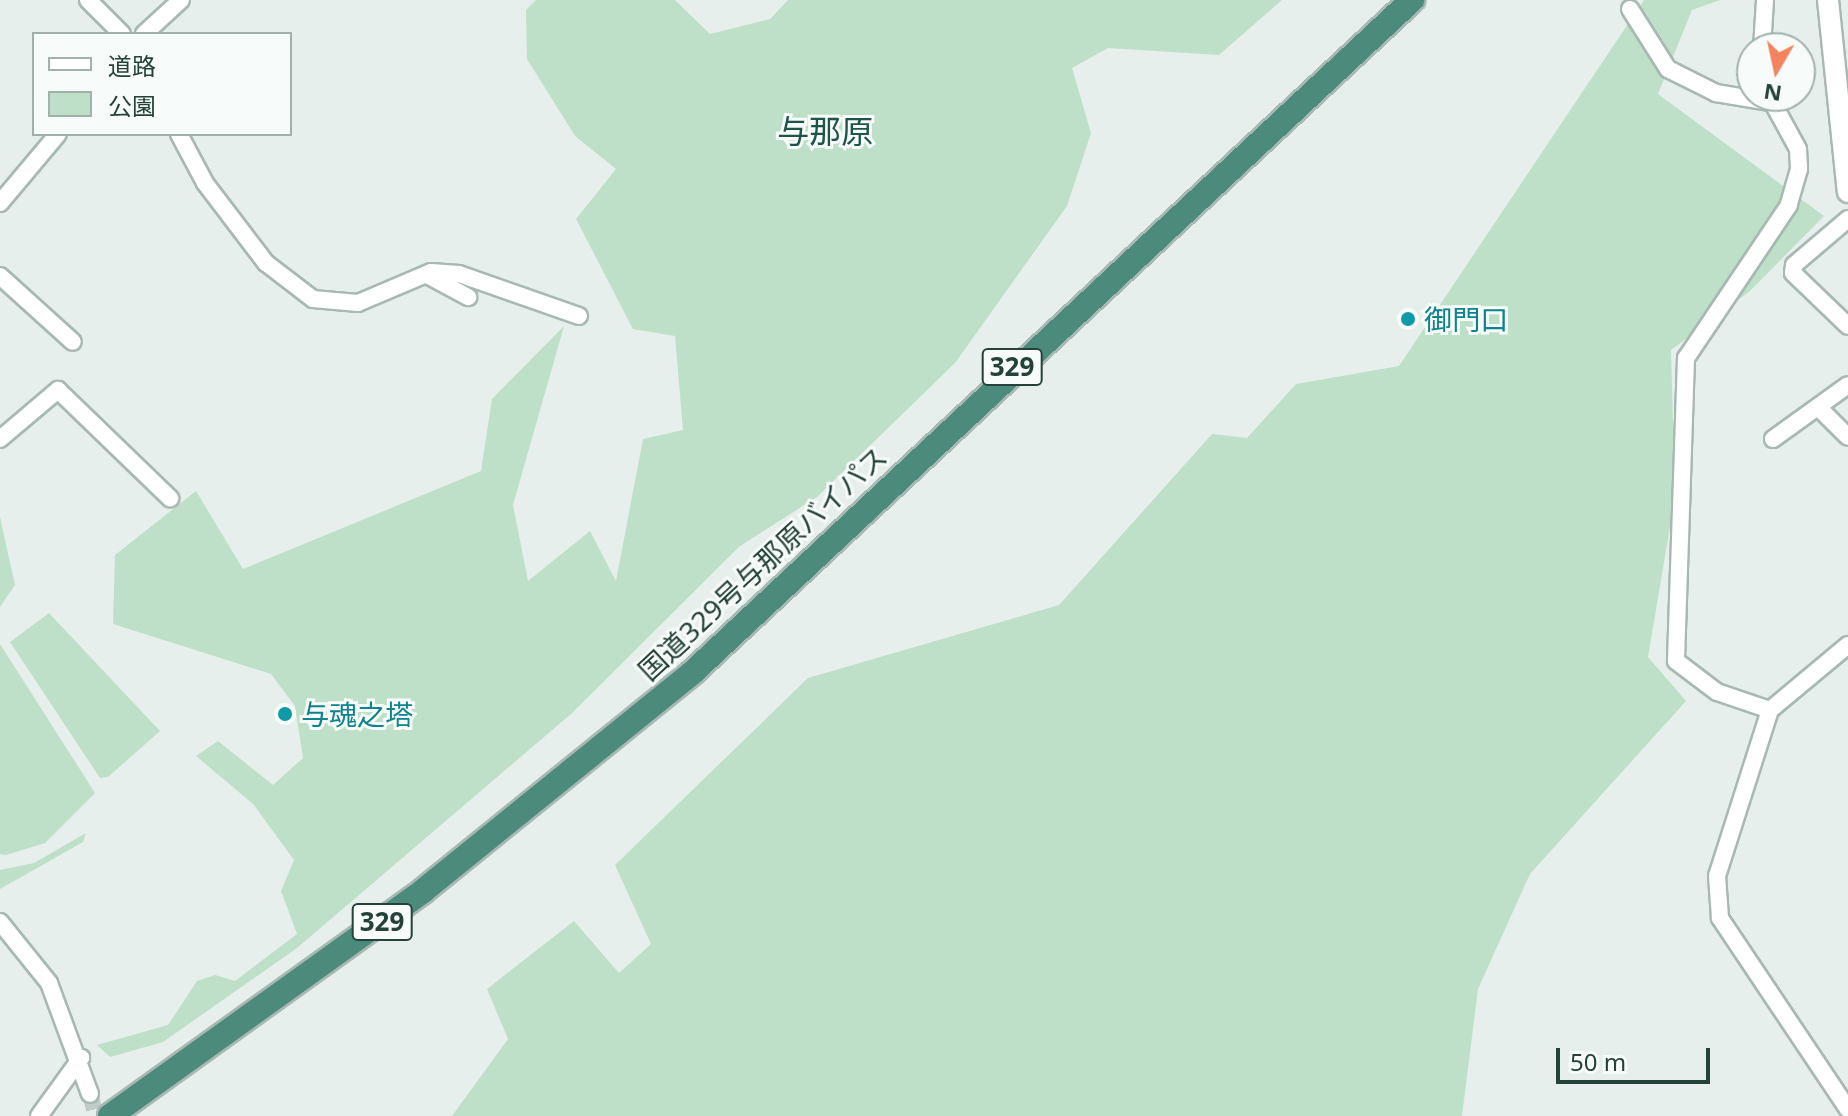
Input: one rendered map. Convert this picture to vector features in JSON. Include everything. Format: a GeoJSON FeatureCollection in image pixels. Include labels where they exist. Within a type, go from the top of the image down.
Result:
{"type":"FeatureCollection","features":[{"type":"Feature","properties":{"kind":"highway","name":"国道329号与那原バイパス"},"geometry":{"type":"LineString","coordinates":[[110,1116],[350,946],[615,738],[786,588],[1014,364],[1412,0]]}},
{"type":"Feature","properties":{"kind":"street"},"geometry":{"type":"LineString","coordinates":[[88,0],[120,32]]}},
{"type":"Feature","properties":{"kind":"street"},"geometry":{"type":"LineString","coordinates":[[146,32],[181,0]]}},
{"type":"Feature","properties":{"kind":"street"},"geometry":{"type":"LineString","coordinates":[[1763,32],[1765,0]]}},
{"type":"Feature","properties":{"kind":"street"},"geometry":{"type":"LineString","coordinates":[[1828,0],[1848,192]]}},
{"type":"Feature","properties":{"kind":"street"},"geometry":{"type":"LineString","coordinates":[[1630,9],[1668,69],[1716,93],[1736,95]]}},
{"type":"Feature","properties":{"kind":"street"},"geometry":{"type":"LineString","coordinates":[[1770,710],[1717,692],[1676,661],[1686,358],[1789,205],[1798,149],[1777,112]]}},
{"type":"Feature","properties":{"kind":"street"},"geometry":{"type":"LineString","coordinates":[[0,203],[56,136]]}},
{"type":"Feature","properties":{"kind":"street"},"geometry":{"type":"LineString","coordinates":[[180,136],[205,183],[291,287],[313,299],[358,303],[425,274],[459,274],[579,316]]}},
{"type":"Feature","properties":{"kind":"street"},"geometry":{"type":"LineString","coordinates":[[1848,219],[1794,265],[1793,273],[1848,326]]}},
{"type":"Feature","properties":{"kind":"street"},"geometry":{"type":"LineString","coordinates":[[425,274],[468,297]]}},
{"type":"Feature","properties":{"kind":"street"},"geometry":{"type":"LineString","coordinates":[[0,276],[73,342]]}},
{"type":"Feature","properties":{"kind":"street"},"geometry":{"type":"LineString","coordinates":[[1773,439],[1848,385]]}},
{"type":"Feature","properties":{"kind":"street"},"geometry":{"type":"LineString","coordinates":[[0,439],[58,390],[170,498]]}},
{"type":"Feature","properties":{"kind":"street"},"geometry":{"type":"LineString","coordinates":[[1818,407],[1848,437]]}},
{"type":"Feature","properties":{"kind":"street"},"geometry":{"type":"LineString","coordinates":[[1848,645],[1770,710],[1717,876],[1720,918],[1848,1109]]}},
{"type":"Feature","properties":{"kind":"street"},"geometry":{"type":"LineString","coordinates":[[0,922],[49,983],[81,1058],[90,1094]]}},
{"type":"Feature","properties":{"kind":"street"},"geometry":{"type":"LineString","coordinates":[[39,1116],[81,1058]]}},
{"type":"Feature","properties":{"kind":"green space"},"geometry":{"type":"Polygon","coordinates":[[[536,0],[675,0],[710,34],[770,19],[788,0],[1282,0],[1219,55],[1108,48],[1072,68],[1091,133],[1067,206],[955,363],[817,497],[740,546],[571,714],[297,948],[163,1042],[110,1057],[97,1045],[168,1025],[197,981],[215,975],[235,981],[297,934],[281,891],[294,860],[253,804],[196,756],[218,741],[273,785],[303,758],[295,706],[271,674],[113,624],[115,555],[196,491],[243,569],[481,471],[492,399],[564,326],[513,505],[528,581],[590,531],[616,581],[643,439],[683,430],[675,336],[633,329],[576,219],[616,169],[575,136],[527,59],[526,10],[536,0]]]}},
{"type":"Feature","properties":{"kind":"green space"},"geometry":{"type":"Polygon","coordinates":[[[1644,0],[1720,0],[1692,10],[1658,94],[1824,216],[1750,291],[1671,350],[1675,497],[1648,657],[1686,701],[1530,874],[1478,989],[1462,1116],[452,1116],[508,1039],[487,989],[574,921],[619,973],[651,944],[615,865],[808,678],[1059,605],[1212,434],[1247,438],[1296,384],[1399,366],[1644,0]]]}},
{"type":"Feature","properties":{"kind":"green space"},"geometry":{"type":"Polygon","coordinates":[[[0,517],[15,585],[0,607],[0,517]]]}},
{"type":"Feature","properties":{"kind":"green space"},"geometry":{"type":"Polygon","coordinates":[[[49,613],[160,731],[108,777],[100,778],[10,642],[49,613]]]}},
{"type":"Feature","properties":{"kind":"green space"},"geometry":{"type":"Polygon","coordinates":[[[0,644],[95,793],[45,843],[6,855],[0,854],[0,644]]]}},
{"type":"Feature","properties":{"kind":"green space"},"geometry":{"type":"Polygon","coordinates":[[[86,833],[83,842],[0,889],[0,870],[34,863],[86,833]]]}},
{"type":"Feature","properties":{"kind":"tunnel"},"geometry":{"type":"LineString","coordinates":[[90,1094],[96,1116]]}},
{"type":"Feature","properties":{"kind":"place","name":"御門口"},"geometry":{"type":"Point","coordinates":[1408,319]}},
{"type":"Feature","properties":{"kind":"place","name":"与魂之塔"},"geometry":{"type":"Point","coordinates":[285,714]}},
{"type":"Feature","properties":{"kind":"district","name":"与那原"},"geometry":{"type":"Point","coordinates":[825,131]}}]}
